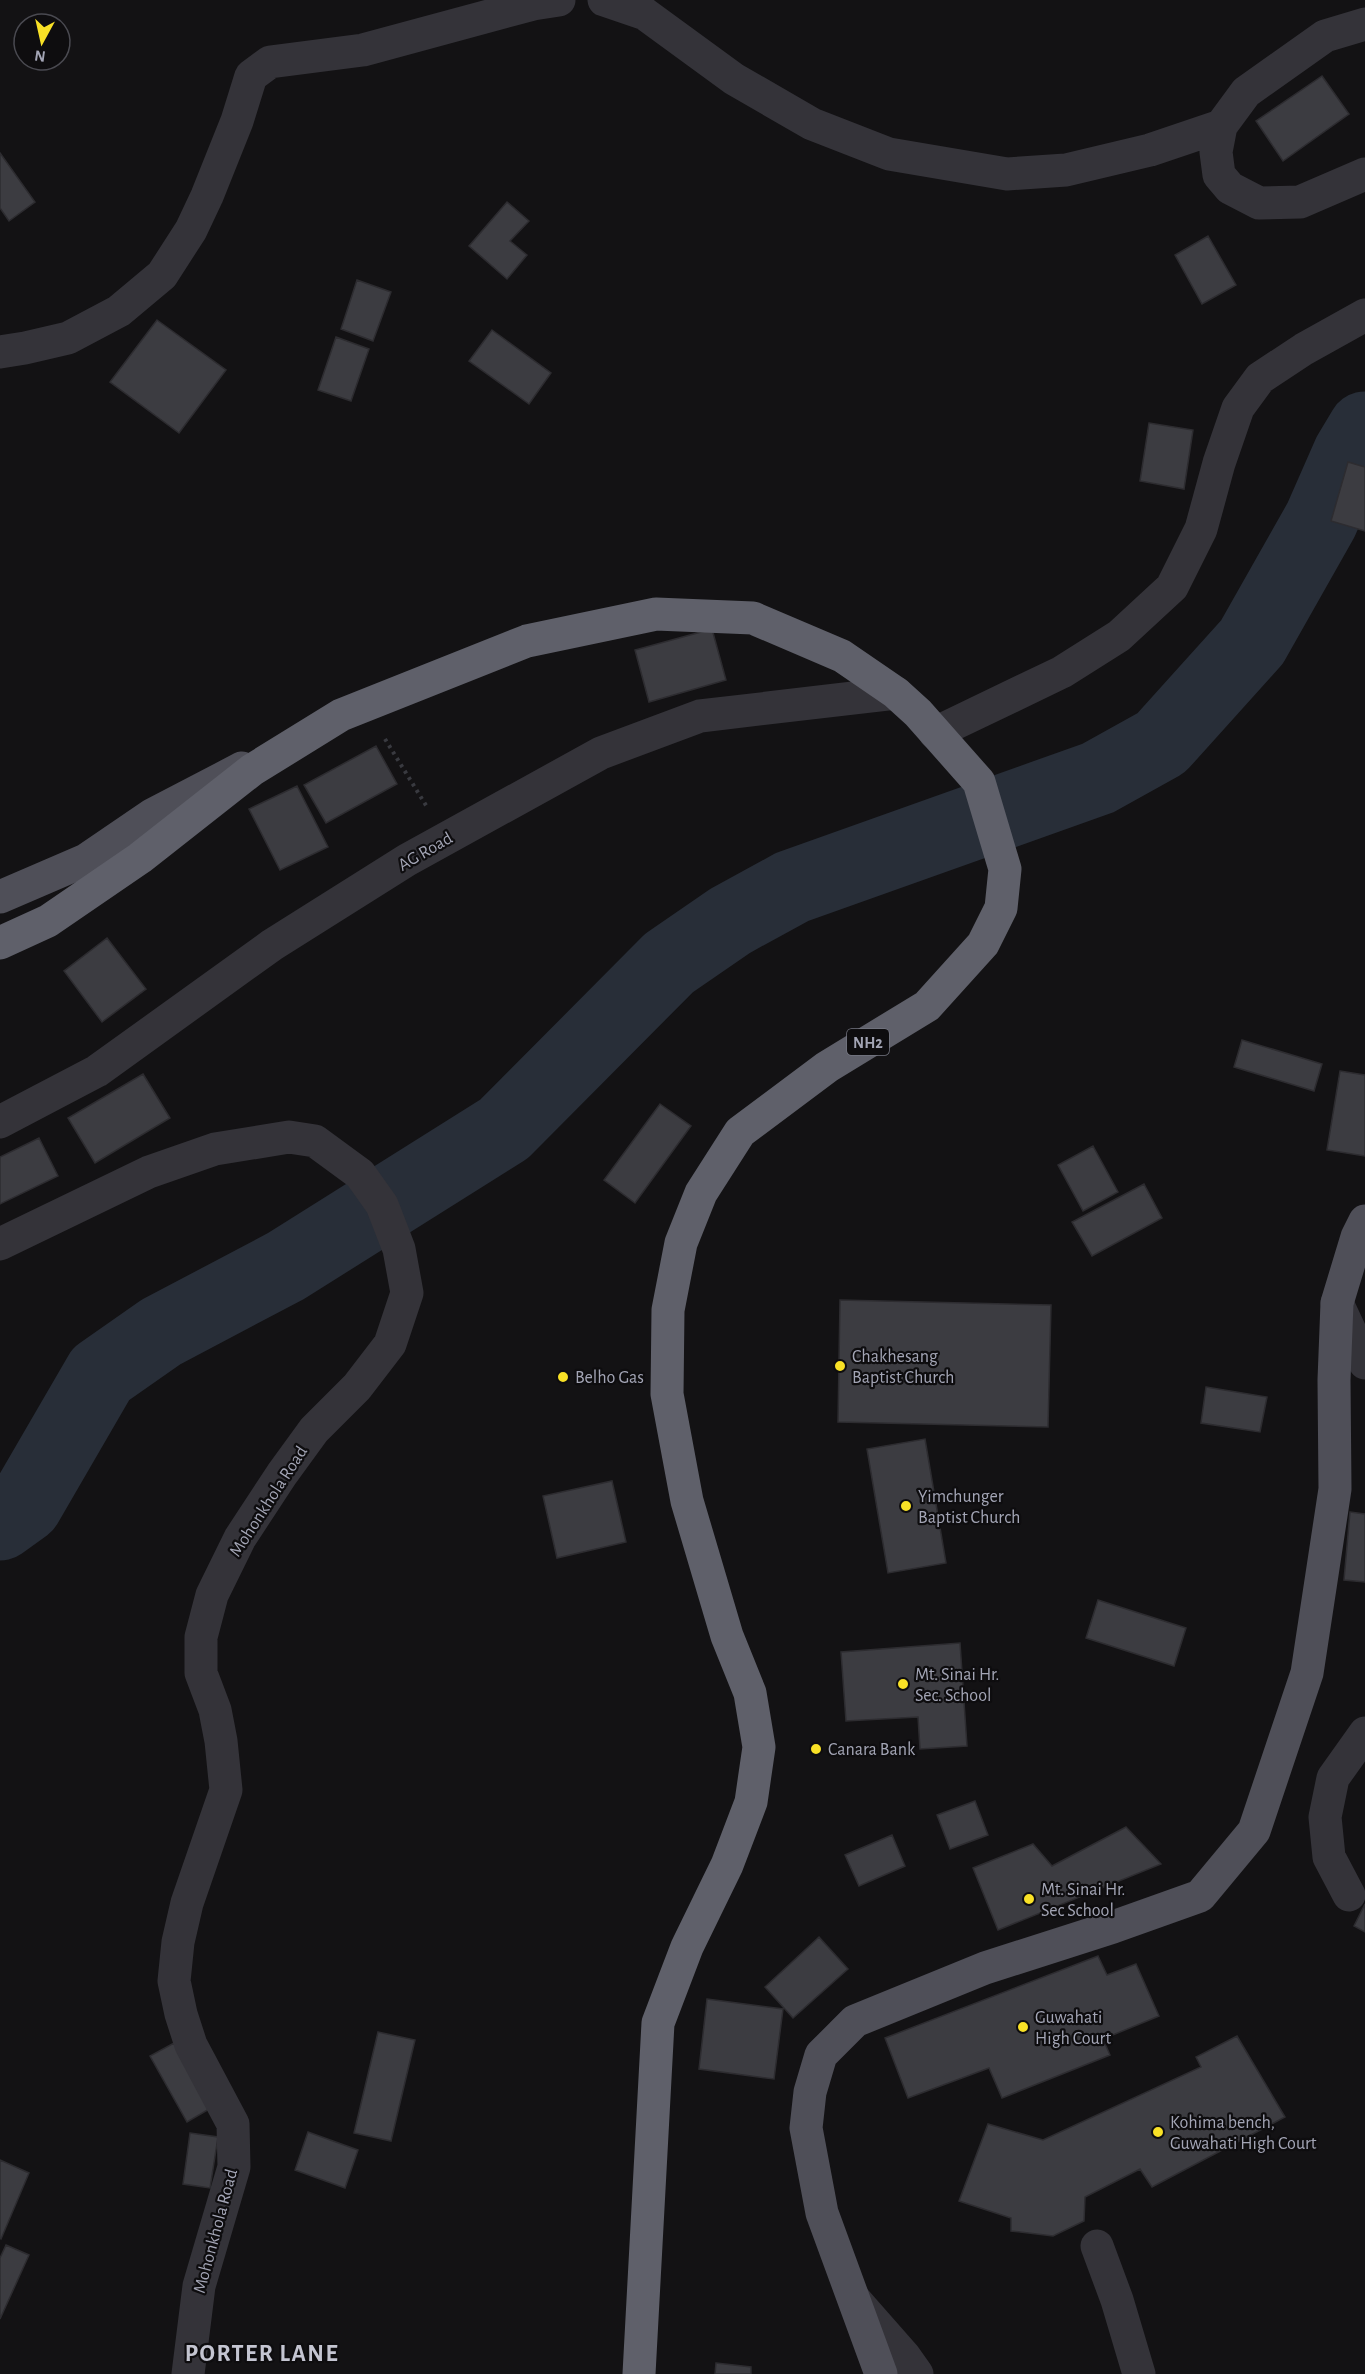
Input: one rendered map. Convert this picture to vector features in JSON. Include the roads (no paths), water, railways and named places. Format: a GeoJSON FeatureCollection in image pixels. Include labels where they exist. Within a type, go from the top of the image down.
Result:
{"type":"FeatureCollection","features":[{"type":"Feature","properties":{"kind":"highway","name":"NH2"},"geometry":{"type":"LineString","coordinates":[[0,943],[48,921],[140,858],[252,770],[353,710],[528,641],[656,614],[753,618],[842,656],[896,693],[918,713],[979,782],[1005,868],[1001,908],[983,944],[927,1006],[827,1067],[740,1132],[701,1193],[681,1243],[668,1310],[668,1394],[687,1501],[727,1636],[750,1693],[759,1747],[751,1802],[727,1865],[687,1947],[658,2023],[639,2374]]}},
{"type":"Feature","properties":{"kind":"main road"},"geometry":{"type":"LineString","coordinates":[[0,897],[86,860],[153,815],[353,710]]}},
{"type":"Feature","properties":{"kind":"main road"},"geometry":{"type":"LineString","coordinates":[[881,2374],[822,2213],[806,2128],[810,2092],[821,2055],[855,2021],[985,1968],[1200,1896],[1254,1831],[1307,1673],[1335,1489],[1334,1380],[1337,1303],[1357,1237],[1365,1221]]}},
{"type":"Feature","properties":{"kind":"street"},"geometry":{"type":"LineString","coordinates":[[8,356],[68,338],[119,311],[162,275],[190,230],[207,196],[237,121],[251,76],[270,62],[363,50],[533,4],[559,0]]}},
{"type":"Feature","properties":{"kind":"street"},"geometry":{"type":"LineString","coordinates":[[604,0],[645,14],[734,78],[812,124],[889,154],[1007,174],[1066,170],[1150,150],[1221,126]]}},
{"type":"Feature","properties":{"kind":"street"},"geometry":{"type":"LineString","coordinates":[[1365,24],[1325,36],[1246,92],[1221,126],[1216,152],[1219,175],[1230,188],[1259,203],[1300,202],[1365,174]]}},
{"type":"Feature","properties":{"kind":"street"},"geometry":{"type":"LineString","coordinates":[[935,733],[1062,672],[1119,636],[1172,587],[1201,530],[1219,463],[1238,408],[1243,400],[1260,378],[1304,349],[1365,315]]}},
{"type":"Feature","properties":{"kind":"street","name":"AG Road"},"geometry":{"type":"LineString","coordinates":[[0,1122],[97,1071],[272,945],[407,860],[601,753],[700,716],[896,693]]}},
{"type":"Feature","properties":{"kind":"street","name":"Mohonkhola Road"},"geometry":{"type":"LineString","coordinates":[[0,1244],[149,1172],[215,1149],[289,1137],[315,1141],[340,1157],[360,1174],[382,1205],[399,1249],[407,1293],[390,1344],[357,1388],[314,1430],[240,1538],[212,1595],[201,1637],[201,1673],[215,1710],[226,1790],[188,1903],[178,1942],[174,1982],[191,2045],[233,2124],[234,2167],[199,2286],[188,2374]]}},
{"type":"Feature","properties":{"kind":"street"},"geometry":{"type":"LineString","coordinates":[[1337,1303],[1365,1363]]}},
{"type":"Feature","properties":{"kind":"street"},"geometry":{"type":"LineString","coordinates":[[1349,1895],[1329,1857],[1325,1817],[1333,1779],[1365,1733]]}},
{"type":"Feature","properties":{"kind":"street"},"geometry":{"type":"LineString","coordinates":[[1097,2246],[1117,2300],[1138,2374]]}},
{"type":"Feature","properties":{"kind":"street"},"geometry":{"type":"LineString","coordinates":[[854,2299],[917,2374]]}},
{"type":"Feature","properties":{"kind":"waterway"},"geometry":{"type":"LineString","coordinates":[[0,1523],[25,1505],[101,1374],[161,1332],[286,1266],[504,1129],[669,963],[730,921],[792,887],[1098,778],[1161,743],[1252,642],[1321,520],[1350,454],[1365,429]]}},
{"type":"Feature","properties":{"kind":"place","name":"Chakhesang Baptist Church"},"geometry":{"type":"Point","coordinates":[840,1366]}},
{"type":"Feature","properties":{"kind":"place","name":"Belho Gas"},"geometry":{"type":"Point","coordinates":[563,1377]}},
{"type":"Feature","properties":{"kind":"place","name":"Yimchunger Baptist Church"},"geometry":{"type":"Point","coordinates":[906,1506]}},
{"type":"Feature","properties":{"kind":"place","name":"Mt. Sinai Hr. Sec. School"},"geometry":{"type":"Point","coordinates":[903,1684]}},
{"type":"Feature","properties":{"kind":"place","name":"Canara Bank"},"geometry":{"type":"Point","coordinates":[816,1749]}},
{"type":"Feature","properties":{"kind":"place","name":"Mt. Sinai Hr. Sec School"},"geometry":{"type":"Point","coordinates":[1029,1899]}},
{"type":"Feature","properties":{"kind":"place","name":"Guwahati High Court"},"geometry":{"type":"Point","coordinates":[1023,2027]}},
{"type":"Feature","properties":{"kind":"place","name":"Kohima bench, Guwahati High Court"},"geometry":{"type":"Point","coordinates":[1158,2132]}},
{"type":"Feature","properties":{"kind":"district","name":"PORTER LANE"},"geometry":{"type":"Point","coordinates":[262,2353]}}]}
